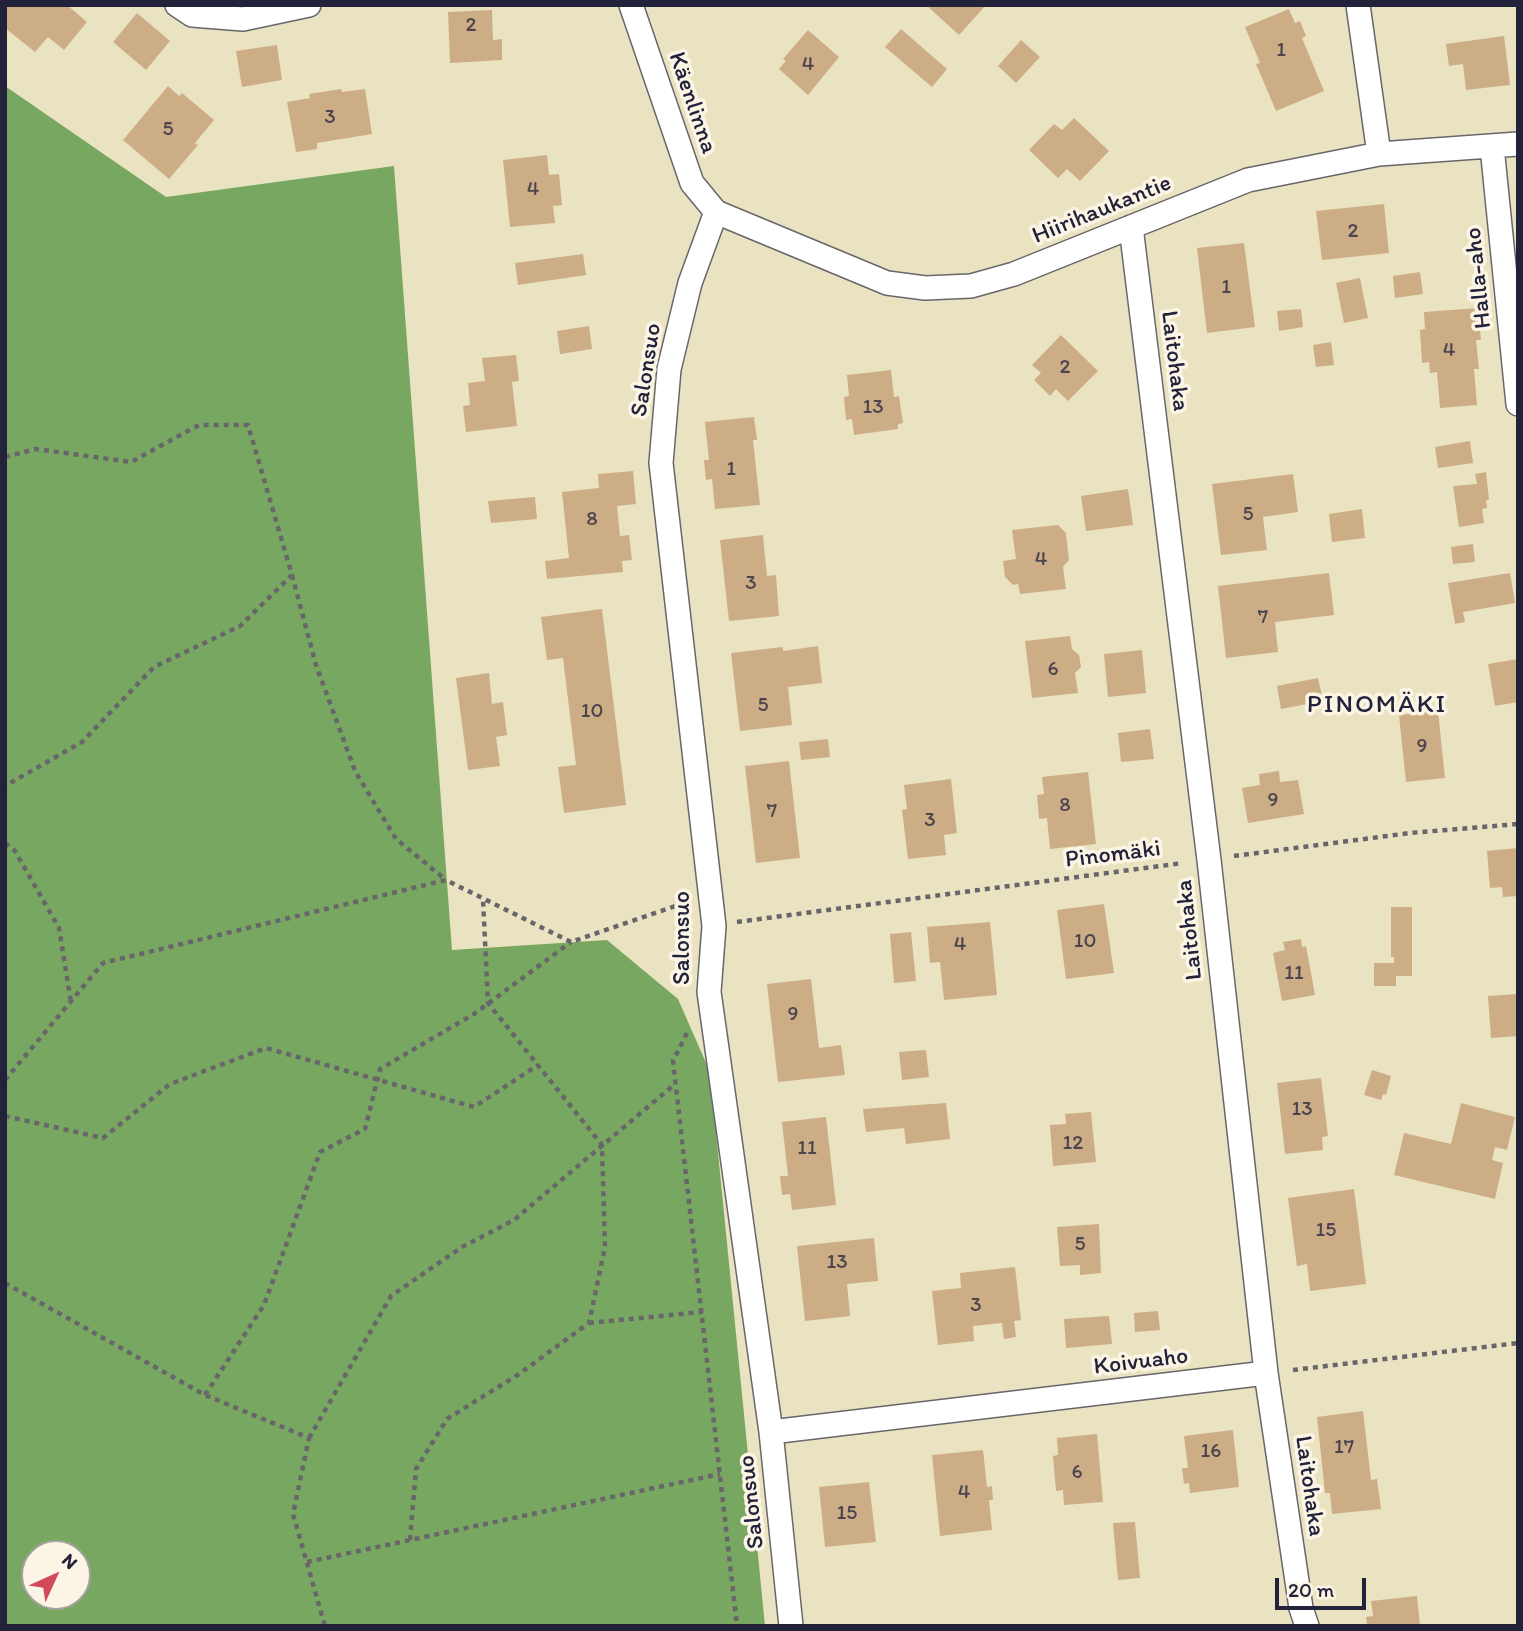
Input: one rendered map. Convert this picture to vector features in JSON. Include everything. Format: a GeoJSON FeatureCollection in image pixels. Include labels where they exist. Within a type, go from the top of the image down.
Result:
{"type":"FeatureCollection","features":[{"type":"Feature","properties":{"kind":"street"},"geometry":{"type":"LineString","coordinates":[[177,5],[192,15],[243,19],[309,5]]}},
{"type":"Feature","properties":{"kind":"street","name":"Käenlinna"},"geometry":{"type":"LineString","coordinates":[[631,5],[692,183],[716,212]]}},
{"type":"Feature","properties":{"kind":"street"},"geometry":{"type":"LineString","coordinates":[[1358,5],[1379,154]]}},
{"type":"Feature","properties":{"kind":"street","name":"Hiirihaukantie"},"geometry":{"type":"LineString","coordinates":[[716,212],[887,283],[925,288],[971,286],[1003,277],[1248,180],[1379,154],[1518,144]]}},
{"type":"Feature","properties":{"kind":"street","name":"Halla-aho"},"geometry":{"type":"LineString","coordinates":[[1492,147],[1518,404]]}},
{"type":"Feature","properties":{"kind":"street","name":"Salonsuo"},"geometry":{"type":"LineString","coordinates":[[716,212],[690,283],[669,369],[662,463],[714,926],[709,992],[771,1432],[792,1626]]}},
{"type":"Feature","properties":{"kind":"street","name":"Laitohaka"},"geometry":{"type":"LineString","coordinates":[[1131,227],[1209,860],[1266,1373],[1301,1608],[1307,1626]]}},
{"type":"Feature","properties":{"kind":"street","name":"Koivuaho"},"geometry":{"type":"LineString","coordinates":[[771,1432],[1266,1373]]}},
{"type":"Feature","properties":{"kind":"path"},"geometry":{"type":"LineString","coordinates":[[5,457],[36,449],[131,462],[199,425],[248,425],[316,665],[355,771],[396,839],[446,880],[571,942]]}},
{"type":"Feature","properties":{"kind":"path"},"geometry":{"type":"LineString","coordinates":[[5,786],[82,742],[154,667],[240,626],[292,575]]}},
{"type":"Feature","properties":{"kind":"path","name":"Pinomäki"},"geometry":{"type":"LineString","coordinates":[[714,926],[1410,833],[1518,824]]}},
{"type":"Feature","properties":{"kind":"path"},"geometry":{"type":"LineString","coordinates":[[5,843],[15,851],[59,928],[71,1002]]}},
{"type":"Feature","properties":{"kind":"path"},"geometry":{"type":"LineString","coordinates":[[5,1080],[103,963],[446,880]]}},
{"type":"Feature","properties":{"kind":"path"},"geometry":{"type":"LineString","coordinates":[[205,1395],[264,1305],[320,1152],[365,1129],[380,1069],[488,1003],[571,942],[711,894]]}},
{"type":"Feature","properties":{"kind":"path"},"geometry":{"type":"LineString","coordinates":[[483,898],[488,1003],[602,1145],[605,1247],[589,1323]]}},
{"type":"Feature","properties":{"kind":"path"},"geometry":{"type":"LineString","coordinates":[[709,992],[673,1061],[737,1626]]}},
{"type":"Feature","properties":{"kind":"path"},"geometry":{"type":"LineString","coordinates":[[5,1116],[103,1138],[170,1084],[266,1048],[474,1107],[538,1065]]}},
{"type":"Feature","properties":{"kind":"path"},"geometry":{"type":"LineString","coordinates":[[325,1626],[293,1514],[309,1438],[391,1296],[462,1247],[514,1220],[676,1083]]}},
{"type":"Feature","properties":{"kind":"path"},"geometry":{"type":"LineString","coordinates":[[5,1283],[205,1395],[309,1438]]}},
{"type":"Feature","properties":{"kind":"path"},"geometry":{"type":"LineString","coordinates":[[410,1539],[416,1469],[447,1419],[519,1374],[589,1323],[702,1312]]}},
{"type":"Feature","properties":{"kind":"path"},"geometry":{"type":"LineString","coordinates":[[1266,1373],[1518,1343]]}},
{"type":"Feature","properties":{"kind":"path"},"geometry":{"type":"LineString","coordinates":[[306,1562],[720,1474]]}},
{"type":"Feature","properties":{"kind":"green space"},"geometry":{"type":"Polygon","coordinates":[[[5,86],[166,197],[394,166],[452,950],[607,940],[678,999],[710,1072],[765,1626],[5,1626],[5,86]]]}},
{"type":"Feature","properties":{"kind":"building"},"geometry":{"type":"Polygon","coordinates":[[[5,5],[67,5],[87,22],[64,50],[48,37],[35,52],[5,28],[5,5]]]}},
{"type":"Feature","properties":{"kind":"building"},"geometry":{"type":"Polygon","coordinates":[[[926,5],[986,5],[959,35],[926,5]]]}},
{"type":"Feature","properties":{"kind":"building"},"geometry":{"type":"Polygon","coordinates":[[[1289,9],[1295,23],[1300,21],[1306,36],[1302,38],[1324,91],[1276,111],[1256,64],[1260,63],[1245,27],[1289,9]]]}},
{"type":"Feature","properties":{"kind":"building"},"geometry":{"type":"Polygon","coordinates":[[[492,10],[493,40],[502,39],[502,60],[450,63],[448,12],[492,10]]]}},
{"type":"Feature","properties":{"kind":"building"},"geometry":{"type":"Polygon","coordinates":[[[137,13],[170,41],[146,70],[113,42],[137,13]]]}},
{"type":"Feature","properties":{"kind":"building"},"geometry":{"type":"Polygon","coordinates":[[[901,29],[947,69],[932,87],[885,47],[901,29]]]}},
{"type":"Feature","properties":{"kind":"building"},"geometry":{"type":"Polygon","coordinates":[[[808,30],[839,57],[808,95],[779,69],[786,61],[783,59],[808,30]]]}},
{"type":"Feature","properties":{"kind":"building"},"geometry":{"type":"Polygon","coordinates":[[[1504,36],[1510,85],[1466,90],[1463,64],[1449,66],[1446,44],[1504,36]]]}},
{"type":"Feature","properties":{"kind":"building"},"geometry":{"type":"Polygon","coordinates":[[[1021,40],[1040,57],[1016,83],[998,66],[1021,40]]]}},
{"type":"Feature","properties":{"kind":"building"},"geometry":{"type":"Polygon","coordinates":[[[277,45],[282,80],[242,87],[236,51],[277,45]]]}},
{"type":"Feature","properties":{"kind":"building"},"geometry":{"type":"Polygon","coordinates":[[[168,86],[179,96],[182,93],[214,120],[195,143],[198,145],[169,179],[123,140],[168,86]]]}},
{"type":"Feature","properties":{"kind":"building"},"geometry":{"type":"Polygon","coordinates":[[[341,89],[342,92],[365,89],[372,134],[317,143],[317,149],[296,152],[287,102],[310,98],[309,94],[341,89]]]}},
{"type":"Feature","properties":{"kind":"building"},"geometry":{"type":"Polygon","coordinates":[[[1074,118],[1109,151],[1080,181],[1067,169],[1058,178],[1029,150],[1054,124],[1062,130],[1074,118]]]}},
{"type":"Feature","properties":{"kind":"building"},"geometry":{"type":"Polygon","coordinates":[[[547,155],[549,175],[559,174],[562,205],[553,206],[555,223],[510,227],[503,160],[547,155]]]}},
{"type":"Feature","properties":{"kind":"building"},"geometry":{"type":"Polygon","coordinates":[[[1384,204],[1389,253],[1322,260],[1316,211],[1384,204]]]}},
{"type":"Feature","properties":{"kind":"building"},"geometry":{"type":"Polygon","coordinates":[[[1244,243],[1255,327],[1207,333],[1197,248],[1244,243]]]}},
{"type":"Feature","properties":{"kind":"building"},"geometry":{"type":"Polygon","coordinates":[[[583,254],[586,275],[518,285],[515,263],[583,254]]]}},
{"type":"Feature","properties":{"kind":"building"},"geometry":{"type":"Polygon","coordinates":[[[1420,272],[1423,294],[1395,298],[1393,276],[1420,272]]]}},
{"type":"Feature","properties":{"kind":"building"},"geometry":{"type":"Polygon","coordinates":[[[1360,278],[1368,318],[1344,323],[1336,283],[1360,278]]]}},
{"type":"Feature","properties":{"kind":"building"},"geometry":{"type":"Polygon","coordinates":[[[1478,308],[1481,340],[1476,340],[1479,369],[1474,369],[1477,405],[1440,408],[1437,372],[1430,373],[1429,362],[1422,363],[1420,330],[1425,329],[1424,312],[1478,308]]]}},
{"type":"Feature","properties":{"kind":"building"},"geometry":{"type":"Polygon","coordinates":[[[1301,309],[1303,327],[1279,331],[1277,311],[1301,309]]]}},
{"type":"Feature","properties":{"kind":"building"},"geometry":{"type":"Polygon","coordinates":[[[589,326],[592,349],[560,354],[557,331],[589,326]]]}},
{"type":"Feature","properties":{"kind":"building"},"geometry":{"type":"Polygon","coordinates":[[[1061,335],[1098,371],[1068,401],[1056,389],[1050,396],[1034,380],[1041,373],[1032,365],[1061,335]]]}},
{"type":"Feature","properties":{"kind":"building"},"geometry":{"type":"Polygon","coordinates":[[[1331,342],[1334,365],[1316,367],[1313,345],[1331,342]]]}},
{"type":"Feature","properties":{"kind":"building"},"geometry":{"type":"Polygon","coordinates":[[[516,355],[519,381],[512,382],[517,426],[466,432],[463,406],[470,405],[468,383],[485,381],[482,358],[516,355]]]}},
{"type":"Feature","properties":{"kind":"building"},"geometry":{"type":"Polygon","coordinates":[[[891,370],[894,397],[899,396],[903,423],[898,424],[898,429],[854,435],[852,419],[846,420],[844,397],[849,396],[847,375],[891,370]]]}},
{"type":"Feature","properties":{"kind":"building"},"geometry":{"type":"Polygon","coordinates":[[[754,417],[757,440],[753,440],[760,505],[715,509],[712,479],[706,480],[704,460],[709,460],[705,422],[754,417]]]}},
{"type":"Feature","properties":{"kind":"building"},"geometry":{"type":"Polygon","coordinates":[[[1470,441],[1473,463],[1438,468],[1435,447],[1470,441]]]}},
{"type":"Feature","properties":{"kind":"building"},"geometry":{"type":"Polygon","coordinates":[[[633,471],[636,504],[617,506],[620,536],[629,535],[632,560],[622,561],[623,572],[547,579],[545,561],[569,558],[562,492],[599,488],[598,474],[633,471]]]}},
{"type":"Feature","properties":{"kind":"building"},"geometry":{"type":"Polygon","coordinates":[[[1486,472],[1489,500],[1486,500],[1487,508],[1482,509],[1484,523],[1459,527],[1453,486],[1477,484],[1475,474],[1486,472]]]}},
{"type":"Feature","properties":{"kind":"building"},"geometry":{"type":"Polygon","coordinates":[[[1293,474],[1298,512],[1263,517],[1267,550],[1221,555],[1212,484],[1293,474]]]}},
{"type":"Feature","properties":{"kind":"building"},"geometry":{"type":"Polygon","coordinates":[[[1128,489],[1133,525],[1086,531],[1081,496],[1128,489]]]}},
{"type":"Feature","properties":{"kind":"building"},"geometry":{"type":"Polygon","coordinates":[[[535,497],[537,519],[491,523],[488,501],[535,497]]]}},
{"type":"Feature","properties":{"kind":"building"},"geometry":{"type":"Polygon","coordinates":[[[1362,509],[1365,538],[1332,542],[1329,514],[1362,509]]]}},
{"type":"Feature","properties":{"kind":"building"},"geometry":{"type":"Polygon","coordinates":[[[1058,525],[1066,533],[1069,560],[1063,567],[1066,589],[1020,594],[1018,584],[1013,585],[1005,577],[1003,561],[1016,559],[1012,530],[1058,525]]]}},
{"type":"Feature","properties":{"kind":"building"},"geometry":{"type":"Polygon","coordinates":[[[763,535],[767,576],[776,575],[779,616],[729,621],[720,540],[763,535]]]}},
{"type":"Feature","properties":{"kind":"building"},"geometry":{"type":"Polygon","coordinates":[[[1473,544],[1475,562],[1453,564],[1451,547],[1473,544]]]}},
{"type":"Feature","properties":{"kind":"building"},"geometry":{"type":"Polygon","coordinates":[[[1329,573],[1334,615],[1275,622],[1278,652],[1226,658],[1218,586],[1329,573]]]}},
{"type":"Feature","properties":{"kind":"building"},"geometry":{"type":"Polygon","coordinates":[[[1510,573],[1515,603],[1463,612],[1465,622],[1455,624],[1448,583],[1510,573]]]}},
{"type":"Feature","properties":{"kind":"building"},"geometry":{"type":"Polygon","coordinates":[[[602,609],[626,805],[564,813],[558,767],[576,765],[563,658],[547,660],[541,617],[602,609]]]}},
{"type":"Feature","properties":{"kind":"building"},"geometry":{"type":"Polygon","coordinates":[[[1070,636],[1072,649],[1079,655],[1081,667],[1075,673],[1078,693],[1032,698],[1025,641],[1070,636]]]}},
{"type":"Feature","properties":{"kind":"building"},"geometry":{"type":"Polygon","coordinates":[[[818,646],[822,683],[788,687],[792,725],[740,731],[731,653],[783,647],[783,651],[818,646]]]}},
{"type":"Feature","properties":{"kind":"building"},"geometry":{"type":"Polygon","coordinates":[[[1142,650],[1146,693],[1108,697],[1104,654],[1142,650]]]}},
{"type":"Feature","properties":{"kind":"building"},"geometry":{"type":"Polygon","coordinates":[[[1518,659],[1518,702],[1495,706],[1488,664],[1518,659]]]}},
{"type":"Feature","properties":{"kind":"building"},"geometry":{"type":"Polygon","coordinates":[[[489,673],[492,704],[503,702],[507,735],[496,737],[500,766],[468,770],[456,678],[489,673]]]}},
{"type":"Feature","properties":{"kind":"building"},"geometry":{"type":"Polygon","coordinates":[[[1318,678],[1322,696],[1311,698],[1312,703],[1281,709],[1277,686],[1318,678]]]}},
{"type":"Feature","properties":{"kind":"building"},"geometry":{"type":"Polygon","coordinates":[[[1438,711],[1445,778],[1406,782],[1399,715],[1438,711]]]}},
{"type":"Feature","properties":{"kind":"building"},"geometry":{"type":"Polygon","coordinates":[[[1150,729],[1154,759],[1121,762],[1118,733],[1150,729]]]}},
{"type":"Feature","properties":{"kind":"building"},"geometry":{"type":"Polygon","coordinates":[[[828,739],[830,757],[801,760],[799,742],[828,739]]]}},
{"type":"Feature","properties":{"kind":"building"},"geometry":{"type":"Polygon","coordinates":[[[789,761],[800,858],[756,863],[745,766],[789,761]]]}},
{"type":"Feature","properties":{"kind":"building"},"geometry":{"type":"Polygon","coordinates":[[[1279,771],[1280,782],[1298,780],[1304,814],[1248,823],[1242,788],[1260,785],[1259,774],[1279,771]]]}},
{"type":"Feature","properties":{"kind":"building"},"geometry":{"type":"Polygon","coordinates":[[[1088,772],[1096,844],[1050,849],[1047,818],[1039,819],[1037,795],[1044,794],[1042,777],[1088,772]]]}},
{"type":"Feature","properties":{"kind":"building"},"geometry":{"type":"Polygon","coordinates":[[[951,779],[957,833],[944,835],[946,855],[908,859],[902,810],[907,809],[904,785],[951,779]]]}},
{"type":"Feature","properties":{"kind":"building"},"geometry":{"type":"Polygon","coordinates":[[[1518,848],[1518,896],[1503,897],[1502,887],[1490,888],[1487,851],[1518,848]]]}},
{"type":"Feature","properties":{"kind":"building"},"geometry":{"type":"Polygon","coordinates":[[[1104,904],[1114,973],[1066,979],[1057,910],[1104,904]]]}},
{"type":"Feature","properties":{"kind":"building"},"geometry":{"type":"Polygon","coordinates":[[[1391,907],[1412,907],[1412,976],[1396,976],[1396,986],[1374,986],[1374,963],[1394,963],[1394,957],[1391,957],[1391,907]]]}},
{"type":"Feature","properties":{"kind":"building"},"geometry":{"type":"Polygon","coordinates":[[[990,922],[997,995],[944,1000],[940,962],[930,963],[927,927],[990,922]]]}},
{"type":"Feature","properties":{"kind":"building"},"geometry":{"type":"Polygon","coordinates":[[[911,932],[916,981],[894,983],[890,934],[911,932]]]}},
{"type":"Feature","properties":{"kind":"building"},"geometry":{"type":"Polygon","coordinates":[[[1301,939],[1302,947],[1306,946],[1315,995],[1282,1001],[1273,953],[1285,950],[1283,942],[1301,939]]]}},
{"type":"Feature","properties":{"kind":"building"},"geometry":{"type":"Polygon","coordinates":[[[811,979],[819,1048],[841,1045],[845,1075],[778,1082],[767,984],[811,979]]]}},
{"type":"Feature","properties":{"kind":"building"},"geometry":{"type":"Polygon","coordinates":[[[1518,994],[1518,1036],[1491,1038],[1488,996],[1518,994]]]}},
{"type":"Feature","properties":{"kind":"building"},"geometry":{"type":"Polygon","coordinates":[[[926,1050],[929,1077],[902,1080],[899,1052],[926,1050]]]}},
{"type":"Feature","properties":{"kind":"building"},"geometry":{"type":"Polygon","coordinates":[[[1372,1070],[1391,1076],[1386,1095],[1383,1094],[1381,1100],[1364,1095],[1372,1070]]]}},
{"type":"Feature","properties":{"kind":"building"},"geometry":{"type":"Polygon","coordinates":[[[1321,1078],[1328,1136],[1322,1137],[1323,1150],[1285,1154],[1277,1083],[1321,1078]]]}},
{"type":"Feature","properties":{"kind":"building"},"geometry":{"type":"Polygon","coordinates":[[[946,1103],[950,1139],[906,1144],[904,1128],[866,1132],[863,1109],[946,1103]]]}},
{"type":"Feature","properties":{"kind":"building"},"geometry":{"type":"Polygon","coordinates":[[[1461,1103],[1515,1117],[1507,1150],[1495,1147],[1492,1160],[1503,1163],[1495,1199],[1394,1175],[1404,1133],[1451,1144],[1461,1103]]]}},
{"type":"Feature","properties":{"kind":"building"},"geometry":{"type":"Polygon","coordinates":[[[1091,1112],[1096,1162],[1053,1166],[1050,1125],[1066,1124],[1065,1114],[1091,1112]]]}},
{"type":"Feature","properties":{"kind":"building"},"geometry":{"type":"Polygon","coordinates":[[[826,1117],[836,1205],[792,1210],[790,1194],[782,1195],[780,1176],[788,1176],[782,1122],[826,1117]]]}},
{"type":"Feature","properties":{"kind":"building"},"geometry":{"type":"Polygon","coordinates":[[[1354,1189],[1366,1284],[1310,1291],[1307,1264],[1297,1266],[1288,1198],[1354,1189]]]}},
{"type":"Feature","properties":{"kind":"building"},"geometry":{"type":"Polygon","coordinates":[[[1099,1224],[1101,1273],[1080,1275],[1080,1265],[1060,1266],[1057,1227],[1099,1224]]]}},
{"type":"Feature","properties":{"kind":"building"},"geometry":{"type":"Polygon","coordinates":[[[874,1238],[878,1281],[847,1284],[850,1316],[805,1321],[797,1246],[874,1238]]]}},
{"type":"Feature","properties":{"kind":"building"},"geometry":{"type":"Polygon","coordinates":[[[1015,1267],[1021,1320],[1014,1321],[1016,1337],[1004,1339],[1002,1323],[973,1326],[974,1341],[938,1345],[932,1291],[961,1288],[960,1273],[1015,1267]]]}},
{"type":"Feature","properties":{"kind":"building"},"geometry":{"type":"Polygon","coordinates":[[[1158,1311],[1160,1330],[1135,1332],[1134,1313],[1158,1311]]]}},
{"type":"Feature","properties":{"kind":"building"},"geometry":{"type":"Polygon","coordinates":[[[1109,1316],[1112,1344],[1066,1348],[1064,1319],[1109,1316]]]}},
{"type":"Feature","properties":{"kind":"building"},"geometry":{"type":"Polygon","coordinates":[[[1363,1411],[1371,1480],[1377,1479],[1381,1509],[1332,1514],[1330,1493],[1325,1493],[1317,1417],[1363,1411]]]}},
{"type":"Feature","properties":{"kind":"building"},"geometry":{"type":"Polygon","coordinates":[[[1233,1430],[1239,1487],[1190,1493],[1189,1483],[1184,1484],[1182,1468],[1188,1468],[1184,1436],[1233,1430]]]}},
{"type":"Feature","properties":{"kind":"building"},"geometry":{"type":"Polygon","coordinates":[[[1097,1434],[1103,1502],[1064,1505],[1063,1490],[1056,1491],[1053,1456],[1058,1455],[1057,1438],[1097,1434]]]}},
{"type":"Feature","properties":{"kind":"building"},"geometry":{"type":"Polygon","coordinates":[[[983,1450],[987,1487],[992,1486],[993,1500],[989,1500],[992,1530],[940,1536],[932,1455],[983,1450]]]}},
{"type":"Feature","properties":{"kind":"building"},"geometry":{"type":"Polygon","coordinates":[[[869,1482],[876,1542],[825,1547],[819,1487],[869,1482]]]}},
{"type":"Feature","properties":{"kind":"building"},"geometry":{"type":"Polygon","coordinates":[[[1135,1522],[1140,1578],[1118,1580],[1113,1523],[1135,1522]]]}},
{"type":"Feature","properties":{"kind":"building"},"geometry":{"type":"Polygon","coordinates":[[[1417,1596],[1420,1626],[1367,1626],[1366,1617],[1373,1616],[1371,1601],[1417,1596]]]}},
{"type":"Feature","properties":{"kind":"district","name":"PINOMÄKI"},"geometry":{"type":"Point","coordinates":[1377,705]}}]}
